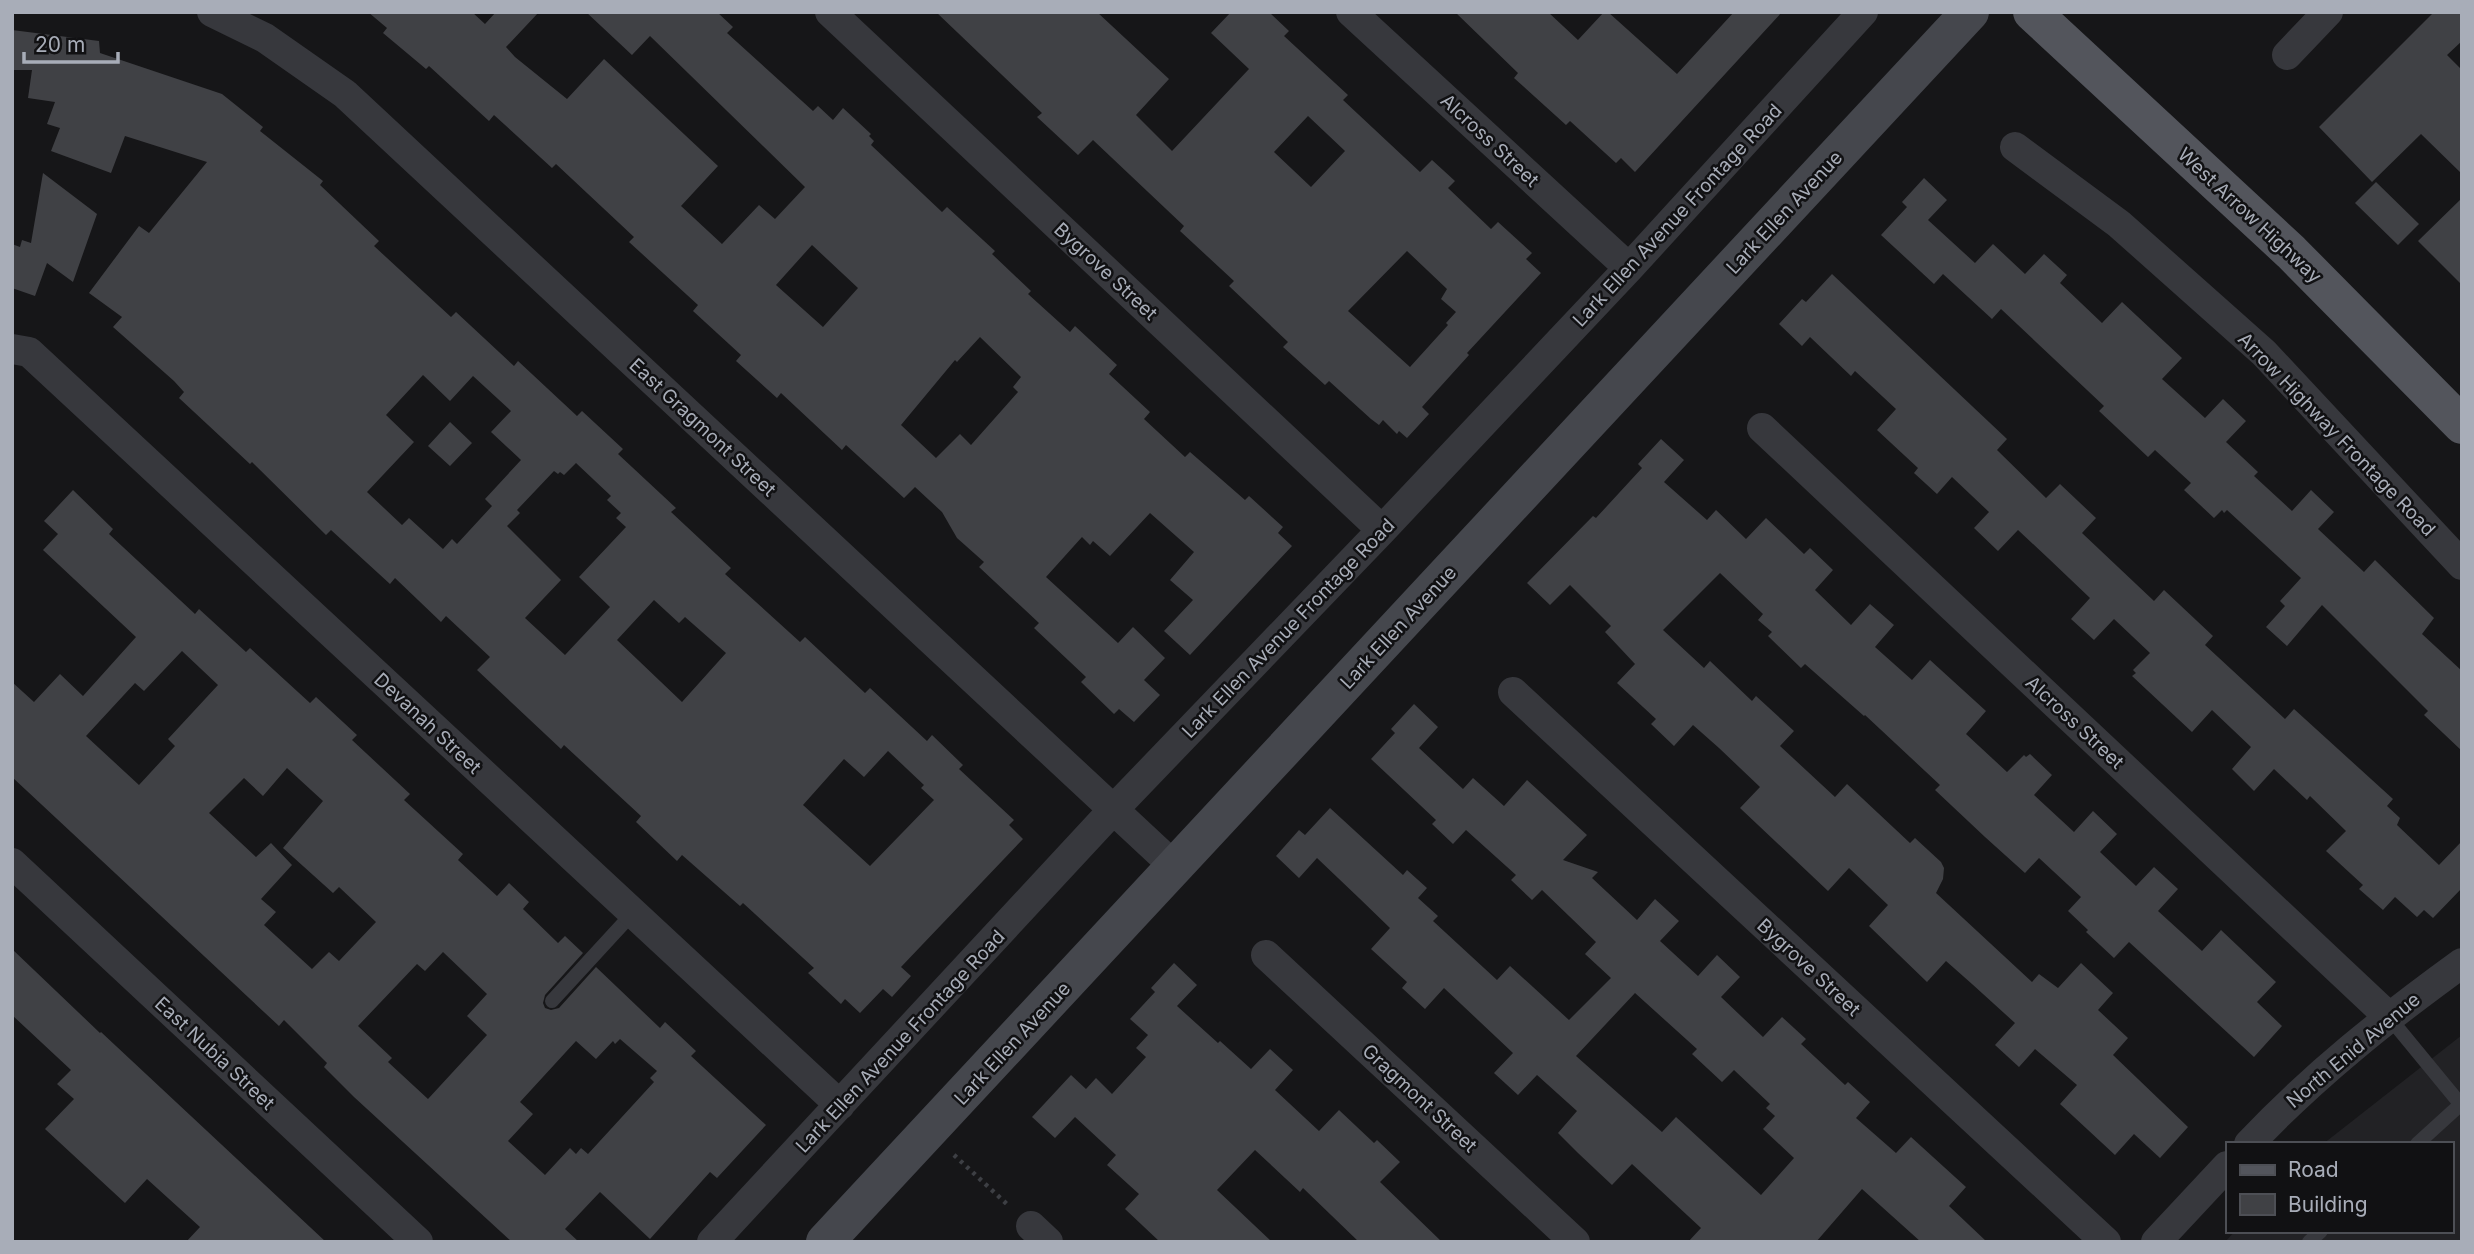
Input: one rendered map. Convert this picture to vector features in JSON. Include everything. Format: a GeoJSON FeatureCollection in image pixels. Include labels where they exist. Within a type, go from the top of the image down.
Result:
{"type":"FeatureCollection","features":[{"type":"Feature","properties":{"kind":"main road","name":"West Arrow Highway"},"geometry":{"type":"LineString","coordinates":[[2032,12],[2291,251],[2462,425]]}},
{"type":"Feature","properties":{"kind":"street","name":"East Gragmont Street"},"geometry":{"type":"LineString","coordinates":[[212,12],[265,38],[345,94],[1175,867]]}},
{"type":"Feature","properties":{"kind":"street","name":"Bygrove Street"},"geometry":{"type":"LineString","coordinates":[[830,12],[1382,530]]}},
{"type":"Feature","properties":{"kind":"street","name":"Alcross Street"},"geometry":{"type":"LineString","coordinates":[[1351,12],[1629,268]]}},
{"type":"Feature","properties":{"kind":"street","name":"Lark Ellen Avenue Frontage Road"},"geometry":{"type":"LineString","coordinates":[[712,1242],[1113,810],[1629,268],[1863,12]]}},
{"type":"Feature","properties":{"kind":"street","name":"Lark Ellen Avenue"},"geometry":{"type":"LineString","coordinates":[[825,1242],[1970,12]]}},
{"type":"Feature","properties":{"kind":"street"},"geometry":{"type":"LineString","coordinates":[[2287,55],[2328,12]]}},
{"type":"Feature","properties":{"kind":"street","name":"Arrow Highway Frontage Road"},"geometry":{"type":"LineString","coordinates":[[2015,148],[2119,224],[2264,353],[2462,565]]}},
{"type":"Feature","properties":{"kind":"street","name":"Devanah Street"},"geometry":{"type":"LineString","coordinates":[[12,349],[29,352],[840,1105]]}},
{"type":"Feature","properties":{"kind":"street","name":"Alcross Street"},"geometry":{"type":"LineString","coordinates":[[1762,428],[2388,1016]]}},
{"type":"Feature","properties":{"kind":"street","name":"Bygrove Street"},"geometry":{"type":"LineString","coordinates":[[1513,692],[2106,1242]]}},
{"type":"Feature","properties":{"kind":"street","name":"East Nubia Street"},"geometry":{"type":"LineString","coordinates":[[12,863],[418,1242]]}},
{"type":"Feature","properties":{"kind":"street","name":"Gragmont Street"},"geometry":{"type":"LineString","coordinates":[[1266,955],[1575,1242]]}},
{"type":"Feature","properties":{"kind":"street","name":"North Enid Avenue"},"geometry":{"type":"LineString","coordinates":[[2251,1142],[2273,1117],[2388,1016],[2462,963]]}},
{"type":"Feature","properties":{"kind":"street"},"geometry":{"type":"LineString","coordinates":[[2156,1242],[2226,1167]]}},
{"type":"Feature","properties":{"kind":"lane"},"geometry":{"type":"LineString","coordinates":[[552,1001],[632,914]]}},
{"type":"Feature","properties":{"kind":"lane"},"geometry":{"type":"LineString","coordinates":[[2388,1016],[2461,1105],[2419,1142]]}},
{"type":"Feature","properties":{"kind":"path"},"geometry":{"type":"LineString","coordinates":[[929,1131],[1039,1234]]}},
{"type":"Feature","properties":{"kind":"shaded area"},"geometry":{"type":"Polygon","coordinates":[[[2462,1035],[2462,1242],[2225,1242],[2233,1233],[2453,1233],[2453,1142],[2326,1142],[2462,1035]]]}},
{"type":"Feature","properties":{"kind":"building"},"geometry":{"type":"Polygon","coordinates":[[[368,12],[472,12],[485,24],[496,12],[539,12],[506,47],[567,99],[604,59],[718,166],[681,206],[722,244],[759,205],[775,219],[805,187],[650,36],[632,55],[586,12],[717,12],[733,27],[727,33],[813,111],[818,106],[833,120],[843,108],[871,134],[869,136],[874,141],[871,145],[942,212],[947,207],[995,251],[992,254],[1031,291],[1028,294],[1070,332],[1075,326],[1117,365],[1109,374],[1150,412],[1144,419],[1185,457],[1190,452],[1245,500],[1249,496],[1283,527],[1278,533],[1292,546],[1190,655],[1164,631],[1193,600],[1170,580],[1194,552],[1150,513],[1110,556],[1093,541],[1090,545],[1082,537],[1046,577],[1118,643],[1133,627],[1165,658],[1144,680],[1160,695],[1134,722],[1119,709],[1114,714],[1081,682],[1086,677],[1034,628],[1039,623],[979,567],[984,562],[957,538],[942,512],[915,487],[904,498],[846,445],[842,450],[781,393],[777,398],[736,361],[741,355],[693,311],[698,305],[629,242],[634,237],[556,164],[552,168],[494,115],[489,121],[429,66],[426,69],[383,33],[387,28],[368,12]],[[812,245],[776,285],[823,327],[858,288],[812,245]],[[980,337],[957,362],[955,360],[901,425],[936,458],[960,434],[971,445],[1018,392],[1013,387],[1021,377],[980,337]]]}},
{"type":"Feature","properties":{"kind":"building"},"geometry":{"type":"Polygon","coordinates":[[[936,12],[1097,12],[1169,79],[1136,115],[1172,151],[1249,69],[1211,33],[1231,12],[1269,12],[1289,31],[1284,36],[1348,95],[1343,100],[1420,172],[1432,160],[1455,181],[1448,188],[1491,229],[1498,222],[1532,253],[1526,259],[1541,273],[1467,353],[1469,355],[1422,407],[1429,414],[1407,438],[1399,431],[1397,434],[1383,420],[1379,425],[1329,381],[1325,385],[1283,347],[1288,342],[1229,286],[1234,281],[1180,231],[1184,226],[1093,140],[1078,155],[1037,117],[1042,113],[936,12]],[[1308,116],[1274,152],[1311,187],[1345,151],[1308,116]],[[1407,251],[1348,311],[1410,367],[1448,325],[1446,323],[1456,312],[1441,299],[1447,289],[1407,251]]]}},
{"type":"Feature","properties":{"kind":"building"},"geometry":{"type":"Polygon","coordinates":[[[1455,12],[1548,12],[1578,40],[1604,12],[1608,12],[1677,74],[1734,12],[1782,12],[1635,172],[1621,158],[1616,163],[1570,121],[1566,125],[1514,78],[1518,73],[1455,12]]]}},
{"type":"Feature","properties":{"kind":"building"},"geometry":{"type":"Polygon","coordinates":[[[2434,12],[2462,12],[2462,41],[2447,55],[2462,70],[2462,174],[2421,134],[2372,182],[2319,127],[2434,12]]]}},
{"type":"Feature","properties":{"kind":"building"},"geometry":{"type":"Polygon","coordinates":[[[12,30],[99,41],[100,53],[222,94],[263,127],[260,131],[323,181],[320,185],[379,241],[374,246],[451,317],[456,312],[514,366],[518,361],[577,416],[582,411],[623,449],[618,454],[676,508],[671,512],[731,568],[725,574],[800,642],[805,637],[865,693],[870,688],[927,741],[932,735],[963,765],[959,769],[1014,820],[1009,825],[1023,839],[901,967],[911,976],[892,997],[883,989],[860,1013],[845,999],[841,1004],[808,973],[814,968],[743,903],[740,906],[682,855],[677,861],[636,822],[641,816],[564,745],[561,749],[477,670],[490,657],[446,616],[441,622],[395,578],[390,584],[331,530],[326,535],[252,462],[250,464],[179,398],[184,392],[174,381],[113,327],[122,317],[89,293],[139,226],[149,233],[207,162],[125,136],[111,173],[51,151],[60,128],[47,124],[55,102],[28,98],[32,70],[12,70],[12,30]],[[423,375],[386,415],[414,442],[367,492],[402,525],[409,518],[443,549],[452,539],[457,544],[492,506],[485,499],[521,460],[491,432],[511,411],[473,376],[450,401],[423,375]],[[576,463],[564,475],[554,471],[517,510],[520,513],[507,526],[561,580],[525,618],[565,655],[610,607],[579,577],[626,527],[616,518],[621,513],[607,500],[611,496],[576,463]],[[654,600],[617,640],[682,702],[726,653],[685,617],[679,623],[654,600]],[[888,751],[864,777],[844,759],[803,805],[870,866],[934,800],[921,788],[924,785],[888,751]]]}},
{"type":"Feature","properties":{"kind":"building"},"geometry":{"type":"Polygon","coordinates":[[[43,173],[97,214],[73,282],[47,263],[35,296],[12,288],[12,244],[20,247],[22,240],[31,243],[43,173]]]}},
{"type":"Feature","properties":{"kind":"building"},"geometry":{"type":"Polygon","coordinates":[[[1924,178],[1947,200],[1928,220],[1975,263],[1993,244],[2025,274],[2044,254],[2067,275],[2060,283],[2102,323],[2122,302],[2182,358],[2162,379],[2205,418],[2223,399],[2246,421],[2226,442],[2258,472],[2254,476],[2292,511],[2311,490],[2334,512],[2318,529],[2364,572],[2375,560],[2434,618],[2422,634],[2462,671],[2462,751],[2424,715],[2428,711],[2322,605],[2287,646],[2266,627],[2285,606],[2280,601],[2301,578],[2227,510],[2224,513],[2222,510],[2214,518],[2184,490],[2191,483],[2155,450],[2148,457],[2099,411],[2104,406],[2001,309],[1992,319],[1943,274],[1934,284],[1881,235],[1907,207],[1902,202],[1924,178]]]}},
{"type":"Feature","properties":{"kind":"building"},"geometry":{"type":"Polygon","coordinates":[[[2376,182],[2419,224],[2398,245],[2355,203],[2376,182]]]}},
{"type":"Feature","properties":{"kind":"building"},"geometry":{"type":"Polygon","coordinates":[[[2462,198],[2462,285],[2418,241],[2462,198]]]}},
{"type":"Feature","properties":{"kind":"building"},"geometry":{"type":"Polygon","coordinates":[[[1832,274],[2007,439],[1997,450],[2046,498],[2060,484],[2096,518],[2082,533],[2154,601],[2164,590],[2213,636],[2205,645],[2285,719],[2294,709],[2393,799],[2387,806],[2400,818],[2397,825],[2439,865],[2462,841],[2462,888],[2433,918],[2424,910],[2417,917],[2395,897],[2383,910],[2359,889],[2363,885],[2326,851],[2346,831],[2310,796],[2307,800],[2274,769],[2254,791],[2232,769],[2251,747],[2212,710],[2192,732],[2132,676],[2136,673],[2133,670],[2150,653],[2114,619],[2094,640],[2071,619],[2090,598],[2018,530],[1998,551],[1974,528],[1989,512],[1952,477],[1937,494],[1914,473],[1918,468],[1877,430],[1896,409],[1855,371],[1851,376],[1810,337],[1802,346],[1779,324],[1802,299],[1806,302],[1832,274]]]}},
{"type":"Feature","properties":{"kind":"building"},"geometry":{"type":"Polygon","coordinates":[[[450,422],[472,443],[450,466],[428,446],[450,422]]]}},
{"type":"Feature","properties":{"kind":"building"},"geometry":{"type":"Polygon","coordinates":[[[1661,439],[1684,460],[1664,482],[1707,520],[1716,510],[1746,539],[1766,518],[1804,554],[1810,548],[1833,570],[1815,590],[1851,625],[1870,604],[1894,625],[1875,647],[1912,680],[1930,660],[1986,711],[1966,734],[2007,772],[2024,755],[2026,757],[2030,754],[2052,775],[2034,795],[2074,832],[2093,811],[2117,834],[2100,852],[2136,886],[2154,867],[2178,889],[2158,911],[2202,951],[2221,930],[2276,982],[2257,1002],[2282,1026],[2254,1057],[2129,942],[2114,958],[2068,911],[2081,897],[2039,858],[2025,873],[1935,790],[1940,785],[1865,715],[1805,664],[1801,668],[1768,636],[1772,632],[1758,620],[1763,614],[1720,573],[1663,630],[1704,668],[1710,661],[1752,701],[1756,696],[1794,731],[1780,746],[1835,797],[1847,784],[1910,843],[1915,838],[1941,862],[1944,868],[1943,879],[1936,893],[2032,982],[2039,974],[2058,988],[2081,963],[2113,993],[2098,1010],[2128,1038],[2113,1055],[2188,1127],[2160,1158],[2134,1134],[2115,1155],[2060,1104],[2077,1085],[2035,1049],[2019,1067],[1995,1045],[2015,1023],[1946,961],[1927,982],[1869,926],[1888,905],[1849,868],[1828,891],[1740,808],[1760,787],[1719,748],[1693,725],[1674,746],[1651,724],[1656,719],[1617,683],[1635,664],[1605,632],[1611,626],[1570,585],[1550,605],[1527,583],[1593,516],[1596,518],[1642,468],[1638,464],[1661,439]]]}},
{"type":"Feature","properties":{"kind":"building"},"geometry":{"type":"Polygon","coordinates":[[[73,490],[113,529],[109,534],[195,614],[199,609],[246,652],[250,648],[310,703],[316,697],[357,735],[352,740],[410,794],[404,800],[463,854],[458,860],[497,896],[509,883],[529,902],[523,909],[558,943],[565,936],[583,953],[545,995],[545,1008],[559,1008],[596,967],[660,1028],[665,1022],[696,1051],[691,1056],[766,1125],[717,1178],[710,1172],[650,1239],[600,1192],[565,1229],[579,1242],[512,1242],[354,1097],[324,1067],[327,1063],[284,1020],[279,1026],[12,777],[12,682],[34,702],[60,674],[83,696],[136,637],[43,550],[58,534],[44,521],[73,490]],[[182,651],[144,691],[135,683],[86,736],[139,785],[175,746],[168,739],[218,685],[182,651]],[[287,768],[263,796],[244,778],[209,813],[256,857],[271,843],[292,865],[261,899],[276,912],[264,925],[312,969],[329,952],[339,961],[376,922],[339,887],[333,893],[283,848],[323,801],[287,768]],[[443,952],[425,971],[417,964],[358,1026],[392,1058],[388,1062],[428,1099],[487,1035],[467,1016],[487,994],[443,952]],[[620,1039],[615,1044],[613,1041],[596,1059],[576,1041],[520,1102],[533,1114],[508,1141],[545,1175],[570,1148],[576,1154],[581,1148],[588,1154],[654,1082],[650,1078],[657,1071],[620,1039]]]}},
{"type":"Feature","properties":{"kind":"building"},"geometry":{"type":"Polygon","coordinates":[[[1414,704],[1438,727],[1419,748],[1463,789],[1473,778],[1504,806],[1527,780],[1587,835],[1563,860],[1598,872],[1592,878],[1637,920],[1655,899],[1679,921],[1660,941],[1698,976],[1717,955],[1740,977],[1721,997],[1763,1037],[1782,1017],[1806,1039],[1801,1044],[1845,1085],[1848,1082],[1870,1102],[1856,1118],[1896,1153],[1911,1137],[1966,1187],[1949,1206],[1987,1242],[1921,1242],[1862,1189],[1816,1242],[1688,1242],[1701,1228],[1632,1164],[1612,1185],[1558,1133],[1577,1111],[1537,1075],[1518,1095],[1494,1073],[1513,1053],[1444,988],[1425,1009],[1402,988],[1407,982],[1371,949],[1390,928],[1317,858],[1299,878],[1276,856],[1299,830],[1305,835],[1330,808],[1403,875],[1407,870],[1427,888],[1418,898],[1438,916],[1433,921],[1497,980],[1510,966],[1569,1020],[1611,978],[1585,954],[1596,942],[1542,890],[1532,900],[1511,880],[1516,875],[1466,830],[1453,844],[1432,824],[1436,820],[1371,759],[1395,733],[1391,729],[1414,704]],[[1635,993],[1576,1056],[1662,1132],[1676,1117],[1761,1195],[1794,1158],[1763,1129],[1775,1116],[1766,1108],[1770,1104],[1734,1070],[1722,1082],[1692,1054],[1697,1049],[1635,993]]]}},
{"type":"Feature","properties":{"kind":"building"},"geometry":{"type":"Polygon","coordinates":[[[12,949],[326,1242],[186,1242],[200,1227],[147,1179],[125,1203],[45,1129],[74,1099],[57,1084],[71,1070],[12,1015],[12,949]]]}},
{"type":"Feature","properties":{"kind":"building"},"geometry":{"type":"Polygon","coordinates":[[[1174,963],[1197,985],[1177,1006],[1251,1069],[1270,1049],[1293,1070],[1275,1090],[1319,1131],[1339,1110],[1374,1143],[1377,1140],[1400,1162],[1380,1182],[1442,1242],[1359,1242],[1303,1188],[1300,1192],[1255,1150],[1217,1190],[1272,1242],[1160,1242],[1125,1209],[1139,1194],[1107,1165],[1116,1155],[1075,1117],[1055,1138],[1032,1117],[1071,1075],[1086,1089],[1096,1078],[1112,1094],[1146,1057],[1136,1048],[1148,1035],[1130,1019],[1155,992],[1151,988],[1174,963]]]}}]}
